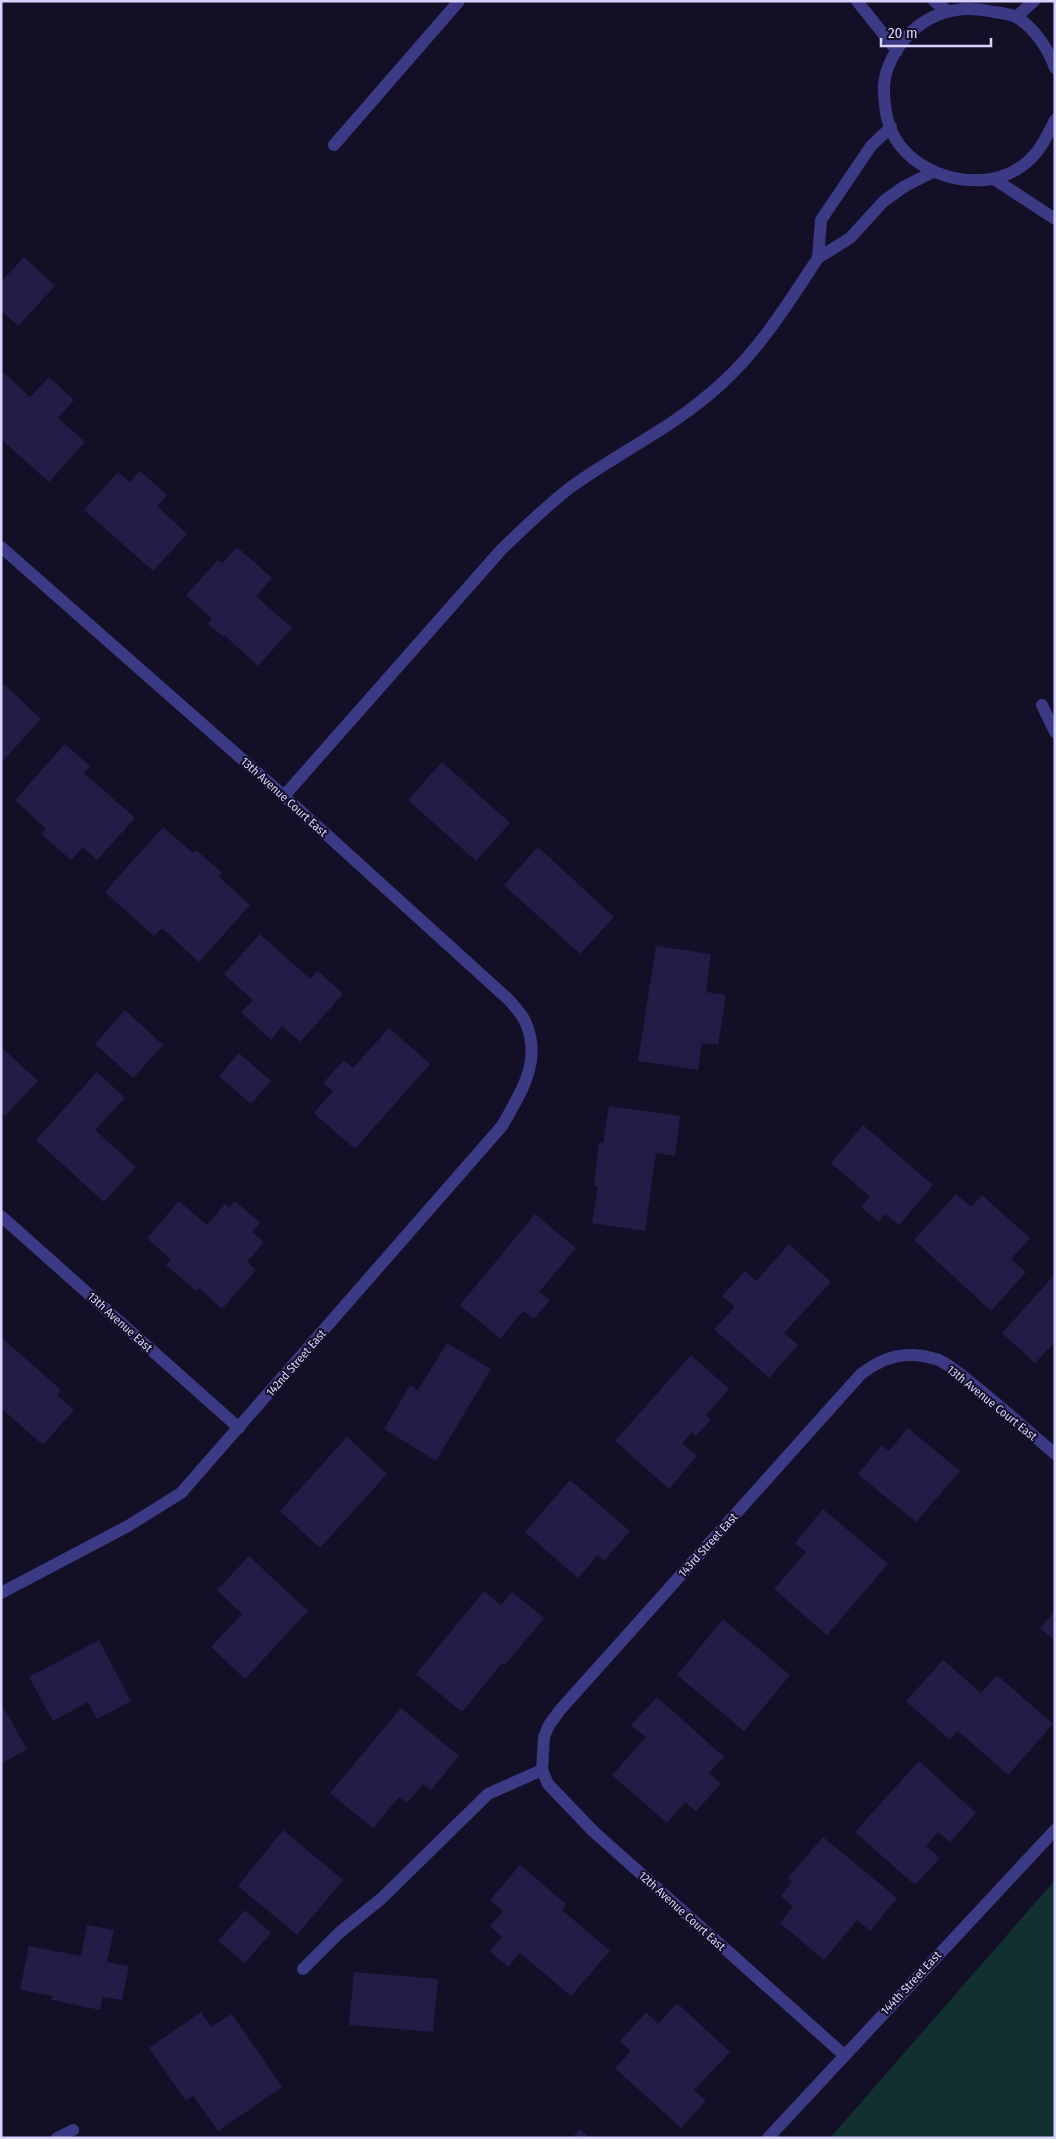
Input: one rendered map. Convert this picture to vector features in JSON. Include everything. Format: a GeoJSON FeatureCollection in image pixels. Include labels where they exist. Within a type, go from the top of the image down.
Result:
{"type":"FeatureCollection","features":[{"type":"Feature","properties":{"kind":"street"},"geometry":{"type":"LineString","coordinates":[[334,145],[459,1]]}},
{"type":"Feature","properties":{"kind":"street"},"geometry":{"type":"LineString","coordinates":[[857,1],[897,51]]}},
{"type":"Feature","properties":{"kind":"street"},"geometry":{"type":"LineString","coordinates":[[934,1],[948,11]]}},
{"type":"Feature","properties":{"kind":"street"},"geometry":{"type":"LineString","coordinates":[[1016,17],[1034,1]]}},
{"type":"Feature","properties":{"kind":"street"},"geometry":{"type":"LineString","coordinates":[[1053,132],[1043,146],[1022,166],[994,179],[967,180],[933,172],[914,160],[896,139],[886,113],[884,85],[892,58],[907,35],[930,18],[948,11],[969,9],[990,11],[1016,17],[1035,34],[1052,58],[1055,68]]}},
{"type":"Feature","properties":{"kind":"street"},"geometry":{"type":"LineString","coordinates":[[818,258],[821,220],[871,146],[891,127]]}},
{"type":"Feature","properties":{"kind":"street"},"geometry":{"type":"LineString","coordinates":[[284,796],[501,550],[539,513],[572,487],[686,414],[722,384],[757,346],[787,306],[818,258],[850,238],[884,201],[905,186],[933,172]]}},
{"type":"Feature","properties":{"kind":"street"},"geometry":{"type":"LineString","coordinates":[[994,179],[1055,219]]}},
{"type":"Feature","properties":{"kind":"street","name":"13th Avenue Court East"},"geometry":{"type":"LineString","coordinates":[[1,547],[284,796],[508,999],[524,1021],[532,1048],[530,1068]]}},
{"type":"Feature","properties":{"kind":"street"},"geometry":{"type":"LineString","coordinates":[[1042,705],[1055,732]]}},
{"type":"Feature","properties":{"kind":"street","name":"142nd Street East"},"geometry":{"type":"LineString","coordinates":[[1,1593],[164,1505],[181,1493],[502,1126],[526,1082],[530,1068]]}},
{"type":"Feature","properties":{"kind":"street","name":"13th Avenue East"},"geometry":{"type":"LineString","coordinates":[[1,1216],[239,1428]]}},
{"type":"Feature","properties":{"kind":"street","name":"13th Avenue Court East"},"geometry":{"type":"LineString","coordinates":[[897,1356],[916,1355],[937,1359],[956,1371],[1055,1454]]}},
{"type":"Feature","properties":{"kind":"street","name":"143rd Street East"},"geometry":{"type":"LineString","coordinates":[[542,1770],[544,1737],[549,1725],[573,1695],[861,1374],[874,1364],[888,1357],[897,1356]]}},
{"type":"Feature","properties":{"kind":"street"},"geometry":{"type":"LineString","coordinates":[[303,1969],[339,1933],[382,1898],[488,1794],[542,1770]]}},
{"type":"Feature","properties":{"kind":"street","name":"12th Avenue Court East"},"geometry":{"type":"LineString","coordinates":[[542,1770],[548,1784],[593,1831],[844,2055]]}},
{"type":"Feature","properties":{"kind":"street","name":"144th Street East"},"geometry":{"type":"LineString","coordinates":[[768,2138],[1055,1830]]}},
{"type":"Feature","properties":{"kind":"street"},"geometry":{"type":"LineString","coordinates":[[57,2138],[73,2130]]}},
{"type":"Feature","properties":{"kind":"green space"},"geometry":{"type":"Polygon","coordinates":[[[1055,1880],[1055,2138],[830,2138],[1055,1880]]]}},
{"type":"Feature","properties":{"kind":"building"},"geometry":{"type":"Polygon","coordinates":[[[24,257],[55,286],[18,326],[1,310],[1,282],[24,257]]]}},
{"type":"Feature","properties":{"kind":"building"},"geometry":{"type":"Polygon","coordinates":[[[3,372],[30,397],[49,377],[74,400],[58,418],[85,442],[49,482],[1,439],[1,374],[3,372]]]}},
{"type":"Feature","properties":{"kind":"building"},"geometry":{"type":"Polygon","coordinates":[[[140,471],[167,495],[157,506],[187,534],[153,571],[84,510],[118,472],[130,482],[140,471]]]}},
{"type":"Feature","properties":{"kind":"building"},"geometry":{"type":"Polygon","coordinates":[[[237,547],[272,578],[256,596],[292,628],[258,666],[224,635],[223,637],[208,624],[212,619],[186,595],[218,560],[222,563],[237,547]]]}},
{"type":"Feature","properties":{"kind":"building"},"geometry":{"type":"Polygon","coordinates":[[[4,684],[41,719],[1,763],[1,687],[4,684]]]}},
{"type":"Feature","properties":{"kind":"building"},"geometry":{"type":"Polygon","coordinates":[[[65,744],[90,766],[84,773],[135,818],[97,860],[83,847],[71,860],[41,834],[46,829],[15,800],[65,744]]]}},
{"type":"Feature","properties":{"kind":"building"},"geometry":{"type":"Polygon","coordinates":[[[442,762],[510,823],[476,861],[408,800],[442,762]]]}},
{"type":"Feature","properties":{"kind":"building"},"geometry":{"type":"Polygon","coordinates":[[[163,827],[193,853],[196,850],[222,873],[219,877],[250,905],[199,962],[162,928],[154,936],[105,892],[163,827]]]}},
{"type":"Feature","properties":{"kind":"building"},"geometry":{"type":"Polygon","coordinates":[[[538,847],[614,917],[580,954],[504,885],[538,847]]]}},
{"type":"Feature","properties":{"kind":"building"},"geometry":{"type":"Polygon","coordinates":[[[260,934],[310,979],[318,971],[343,994],[300,1042],[282,1026],[271,1040],[241,1012],[253,1000],[224,974],[260,934]]]}},
{"type":"Feature","properties":{"kind":"building"},"geometry":{"type":"Polygon","coordinates":[[[656,946],[711,954],[706,992],[726,995],[718,1045],[702,1043],[698,1070],[638,1061],[656,946]]]}},
{"type":"Feature","properties":{"kind":"building"},"geometry":{"type":"Polygon","coordinates":[[[125,1010],[163,1045],[133,1078],[95,1044],[125,1010]]]}},
{"type":"Feature","properties":{"kind":"building"},"geometry":{"type":"Polygon","coordinates":[[[389,1028],[430,1064],[355,1149],[314,1113],[333,1091],[323,1083],[344,1060],[353,1068],[389,1028]]]}},
{"type":"Feature","properties":{"kind":"building"},"geometry":{"type":"Polygon","coordinates":[[[1,1047],[38,1081],[5,1116],[1,1112],[1,1047]]]}},
{"type":"Feature","properties":{"kind":"building"},"geometry":{"type":"Polygon","coordinates":[[[239,1053],[271,1081],[251,1104],[219,1076],[239,1053]]]}},
{"type":"Feature","properties":{"kind":"building"},"geometry":{"type":"Polygon","coordinates":[[[97,1072],[125,1098],[95,1130],[136,1167],[104,1202],[36,1140],[97,1072]]]}},
{"type":"Feature","properties":{"kind":"building"},"geometry":{"type":"Polygon","coordinates":[[[609,1106],[680,1116],[675,1156],[656,1153],[645,1231],[592,1223],[598,1186],[594,1185],[599,1142],[603,1143],[609,1106]]]}},
{"type":"Feature","properties":{"kind":"building"},"geometry":{"type":"Polygon","coordinates":[[[863,1125],[933,1185],[899,1225],[885,1214],[879,1222],[861,1207],[870,1197],[831,1163],[863,1125]]]}},
{"type":"Feature","properties":{"kind":"building"},"geometry":{"type":"Polygon","coordinates":[[[956,1194],[971,1207],[982,1195],[1030,1238],[1011,1259],[1026,1272],[991,1311],[914,1240],[956,1194]]]}},
{"type":"Feature","properties":{"kind":"building"},"geometry":{"type":"Polygon","coordinates":[[[179,1201],[207,1225],[225,1204],[229,1208],[235,1201],[260,1223],[252,1232],[264,1242],[247,1262],[256,1270],[222,1309],[199,1288],[196,1291],[166,1265],[171,1260],[147,1238],[179,1201]]]}},
{"type":"Feature","properties":{"kind":"building"},"geometry":{"type":"Polygon","coordinates":[[[535,1214],[576,1248],[539,1292],[550,1300],[534,1319],[523,1311],[500,1339],[460,1305],[535,1214]]]}},
{"type":"Feature","properties":{"kind":"building"},"geometry":{"type":"Polygon","coordinates":[[[789,1244],[831,1282],[784,1333],[798,1345],[769,1378],[714,1329],[735,1307],[722,1296],[745,1271],[756,1281],[789,1244]]]}},
{"type":"Feature","properties":{"kind":"building"},"geometry":{"type":"Polygon","coordinates":[[[1055,1274],[1055,1342],[1035,1363],[1002,1333],[1055,1274]]]}},
{"type":"Feature","properties":{"kind":"building"},"geometry":{"type":"Polygon","coordinates":[[[1,1337],[61,1390],[57,1395],[74,1410],[43,1445],[1,1408],[1,1337]]]}},
{"type":"Feature","properties":{"kind":"building"},"geometry":{"type":"Polygon","coordinates":[[[447,1343],[491,1369],[436,1461],[384,1429],[410,1385],[418,1390],[447,1343]]]}},
{"type":"Feature","properties":{"kind":"building"},"geometry":{"type":"Polygon","coordinates":[[[691,1355],[729,1389],[706,1415],[711,1420],[696,1436],[692,1432],[682,1443],[697,1456],[669,1489],[615,1441],[691,1355]]]}},
{"type":"Feature","properties":{"kind":"building"},"geometry":{"type":"Polygon","coordinates":[[[908,1428],[960,1471],[916,1522],[858,1474],[882,1445],[889,1451],[908,1428]]]}},
{"type":"Feature","properties":{"kind":"building"},"geometry":{"type":"Polygon","coordinates":[[[347,1437],[387,1474],[320,1548],[280,1511],[347,1437]]]}},
{"type":"Feature","properties":{"kind":"building"},"geometry":{"type":"Polygon","coordinates":[[[570,1480],[630,1531],[604,1561],[598,1555],[578,1578],[525,1532],[570,1480]]]}},
{"type":"Feature","properties":{"kind":"building"},"geometry":{"type":"Polygon","coordinates":[[[823,1509],[888,1564],[827,1635],[774,1589],[806,1552],[795,1543],[823,1509]]]}},
{"type":"Feature","properties":{"kind":"building"},"geometry":{"type":"Polygon","coordinates":[[[249,1556],[308,1611],[245,1679],[211,1647],[242,1614],[217,1590],[249,1556]]]}},
{"type":"Feature","properties":{"kind":"building"},"geometry":{"type":"Polygon","coordinates":[[[484,1591],[501,1605],[512,1592],[544,1618],[505,1665],[502,1663],[462,1712],[416,1674],[484,1591]]]}},
{"type":"Feature","properties":{"kind":"building"},"geometry":{"type":"Polygon","coordinates":[[[1055,1611],[1055,1641],[1040,1628],[1055,1611]]]}},
{"type":"Feature","properties":{"kind":"building"},"geometry":{"type":"Polygon","coordinates":[[[723,1619],[790,1675],[744,1731],[677,1675],[723,1619]]]}},
{"type":"Feature","properties":{"kind":"building"},"geometry":{"type":"Polygon","coordinates":[[[99,1640],[131,1701],[97,1719],[88,1702],[53,1721],[29,1677],[99,1640]]]}},
{"type":"Feature","properties":{"kind":"building"},"geometry":{"type":"Polygon","coordinates":[[[943,1660],[981,1693],[997,1675],[1053,1724],[1008,1775],[958,1731],[950,1740],[906,1701],[943,1660]]]}},
{"type":"Feature","properties":{"kind":"building"},"geometry":{"type":"Polygon","coordinates":[[[657,1697],[724,1757],[709,1773],[721,1784],[696,1811],[685,1802],[667,1823],[612,1775],[646,1737],[631,1725],[657,1697]]]}},
{"type":"Feature","properties":{"kind":"building"},"geometry":{"type":"Polygon","coordinates":[[[3,1707],[27,1749],[1,1764],[1,1708],[3,1707]]]}},
{"type":"Feature","properties":{"kind":"building"},"geometry":{"type":"Polygon","coordinates":[[[401,1708],[459,1756],[431,1790],[423,1784],[407,1803],[399,1797],[373,1828],[330,1793],[401,1708]]]}},
{"type":"Feature","properties":{"kind":"building"},"geometry":{"type":"Polygon","coordinates":[[[919,1761],[976,1813],[950,1842],[938,1832],[926,1846],[940,1858],[915,1885],[855,1832],[919,1761]]]}},
{"type":"Feature","properties":{"kind":"building"},"geometry":{"type":"Polygon","coordinates":[[[283,1830],[343,1880],[297,1935],[238,1886],[283,1830]]]}},
{"type":"Feature","properties":{"kind":"building"},"geometry":{"type":"Polygon","coordinates":[[[823,1837],[897,1898],[870,1931],[857,1920],[824,1960],[780,1923],[793,1907],[781,1896],[792,1882],[788,1878],[823,1837]]]}},
{"type":"Feature","properties":{"kind":"building"},"geometry":{"type":"Polygon","coordinates":[[[520,1865],[566,1904],[562,1910],[610,1951],[571,1996],[520,1953],[508,1967],[490,1951],[502,1937],[490,1926],[503,1911],[490,1900],[520,1865]]]}},
{"type":"Feature","properties":{"kind":"building"},"geometry":{"type":"Polygon","coordinates":[[[245,1910],[271,1933],[245,1963],[218,1941],[245,1910]]]}},
{"type":"Feature","properties":{"kind":"building"},"geometry":{"type":"Polygon","coordinates":[[[87,1925],[114,1930],[107,1962],[129,1966],[122,2000],[103,1997],[100,2010],[52,2000],[53,1996],[20,1990],[29,1946],[81,1956],[87,1925]]]}},
{"type":"Feature","properties":{"kind":"building"},"geometry":{"type":"Polygon","coordinates":[[[354,1972],[438,1979],[433,2032],[349,2025],[354,1972]]]}},
{"type":"Feature","properties":{"kind":"building"},"geometry":{"type":"Polygon","coordinates":[[[677,2003],[730,2052],[694,2090],[706,2101],[681,2128],[615,2068],[631,2051],[620,2041],[646,2012],[658,2024],[677,2003]]]}},
{"type":"Feature","properties":{"kind":"building"},"geometry":{"type":"Polygon","coordinates":[[[201,2012],[211,2027],[232,2014],[282,2087],[218,2131],[193,2096],[186,2101],[149,2048],[201,2012]]]}},
{"type":"Feature","properties":{"kind":"building"},"geometry":{"type":"Polygon","coordinates":[[[580,2129],[590,2138],[572,2138],[580,2129]]]}}]}
